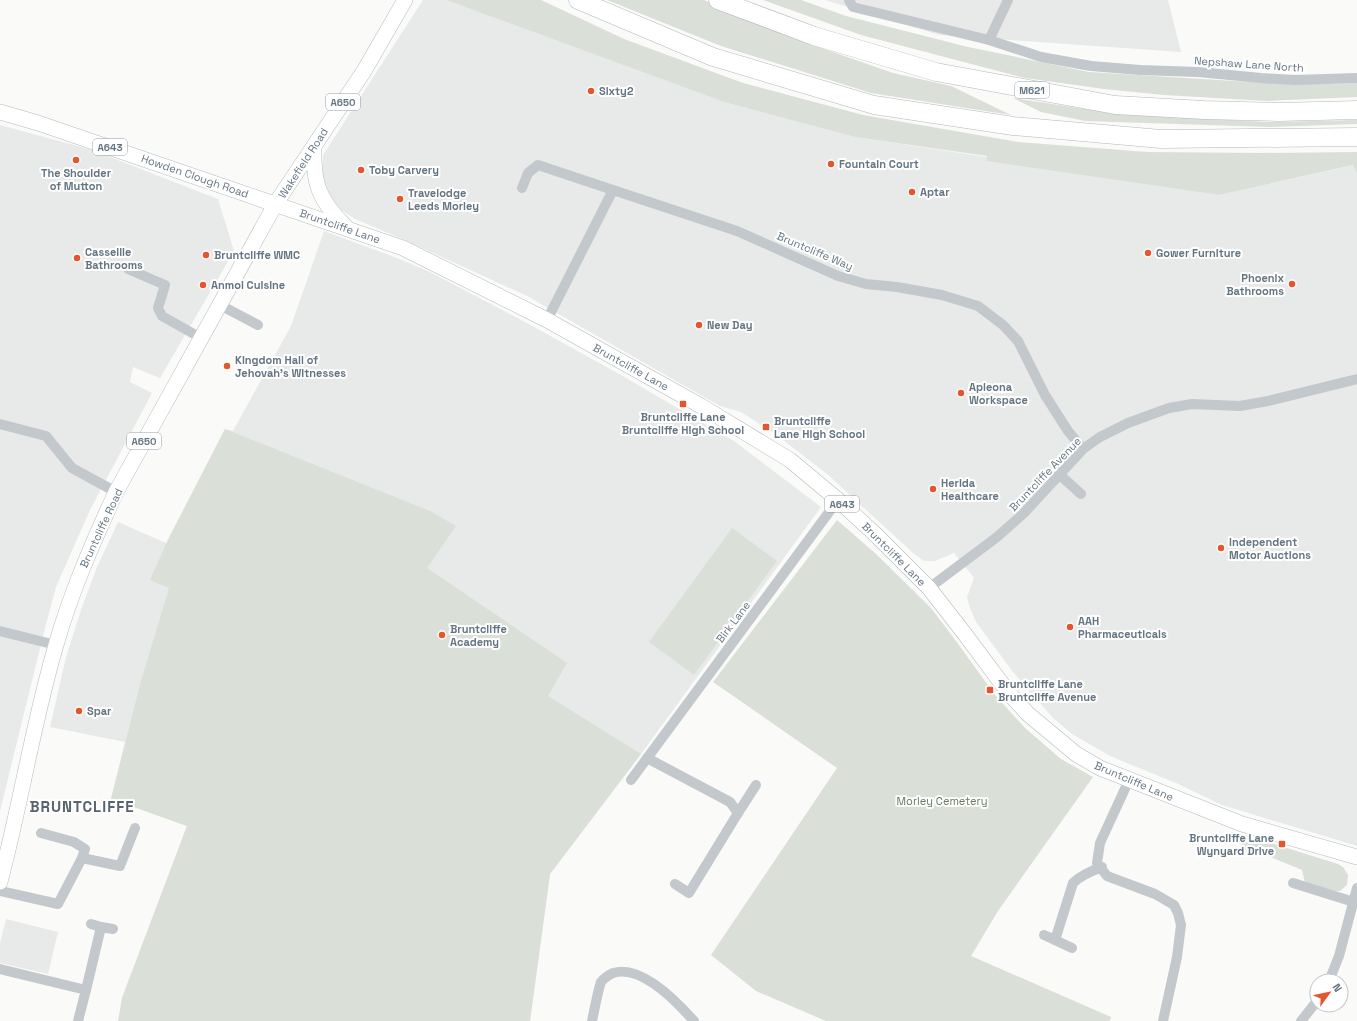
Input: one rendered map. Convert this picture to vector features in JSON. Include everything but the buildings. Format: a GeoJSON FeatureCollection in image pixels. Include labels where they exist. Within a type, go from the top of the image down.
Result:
{"type":"FeatureCollection","features":[{"type":"Feature","properties":{"kind":"highway"},"geometry":{"type":"LineString","coordinates":[[578,0],[713,57],[874,105],[1013,126],[1161,139],[1357,137]]}},
{"type":"Feature","properties":{"kind":"highway","name":"M621"},"geometry":{"type":"LineString","coordinates":[[718,0],[814,36],[936,72],[1114,104],[1204,110],[1278,112],[1357,110]]}},
{"type":"Feature","properties":{"kind":"main road","name":"Wakefield Road"},"geometry":{"type":"LineString","coordinates":[[276,204],[364,71],[406,0]]}},
{"type":"Feature","properties":{"kind":"main road","name":"Howden Clough Road"},"geometry":{"type":"LineString","coordinates":[[0,112],[38,123],[276,204]]}},
{"type":"Feature","properties":{"kind":"main road"},"geometry":{"type":"LineString","coordinates":[[314,145],[314,167],[318,189],[334,215],[349,229]]}},
{"type":"Feature","properties":{"kind":"main road","name":"Bruntcliffe Lane"},"geometry":{"type":"LineString","coordinates":[[276,204],[403,248],[547,320],[701,406],[790,460],[838,500],[875,534],[929,588],[1008,692],[1028,714],[1076,754],[1100,768],[1242,824],[1357,857]]}},
{"type":"Feature","properties":{"kind":"main road","name":"Bruntcliffe Road"},"geometry":{"type":"LineString","coordinates":[[1,874],[56,645],[76,581],[116,492],[276,204]]}},
{"type":"Feature","properties":{"kind":"street","name":"Nepshaw Lane North"},"geometry":{"type":"LineString","coordinates":[[849,0],[853,6],[989,40],[1041,57],[1091,66],[1140,70],[1198,72],[1294,80],[1357,78]]}},
{"type":"Feature","properties":{"kind":"street"},"geometry":{"type":"LineString","coordinates":[[989,40],[1008,0]]}},
{"type":"Feature","properties":{"kind":"street","name":"Bruntcliffe Way"},"geometry":{"type":"LineString","coordinates":[[522,188],[528,173],[538,165],[737,230],[838,276],[866,284],[897,287],[942,295],[978,306],[1003,325],[1018,341],[1045,395],[1068,431],[1083,449]]}},
{"type":"Feature","properties":{"kind":"street"},"geometry":{"type":"LineString","coordinates":[[547,320],[613,190]]}},
{"type":"Feature","properties":{"kind":"street"},"geometry":{"type":"LineString","coordinates":[[128,269],[165,285],[158,308],[162,316],[201,338]]}},
{"type":"Feature","properties":{"kind":"street"},"geometry":{"type":"LineString","coordinates":[[220,305],[258,325]]}},
{"type":"Feature","properties":{"kind":"street","name":"Bruntcliffe Avenue"},"geometry":{"type":"LineString","coordinates":[[929,588],[1003,532],[1024,513],[1083,449],[1100,437],[1128,423],[1169,408],[1192,404],[1240,406],[1357,380]]}},
{"type":"Feature","properties":{"kind":"street"},"geometry":{"type":"LineString","coordinates":[[0,424],[46,436],[72,468],[116,492]]}},
{"type":"Feature","properties":{"kind":"street"},"geometry":{"type":"LineString","coordinates":[[1060,475],[1081,494]]}},
{"type":"Feature","properties":{"kind":"street","name":"Birk Lane"},"geometry":{"type":"LineString","coordinates":[[632,780],[838,500]]}},
{"type":"Feature","properties":{"kind":"street"},"geometry":{"type":"LineString","coordinates":[[0,631],[56,645]]}},
{"type":"Feature","properties":{"kind":"street"},"geometry":{"type":"LineString","coordinates":[[647,758],[730,802],[738,813]]}},
{"type":"Feature","properties":{"kind":"street"},"geometry":{"type":"LineString","coordinates":[[1129,780],[1100,842],[1097,863],[1102,867],[1107,876],[1156,894],[1174,904],[1178,913],[1181,925],[1177,957],[1163,1021]]}},
{"type":"Feature","properties":{"kind":"street"},"geometry":{"type":"LineString","coordinates":[[675,884],[689,893],[756,785]]}},
{"type":"Feature","properties":{"kind":"street"},"geometry":{"type":"LineString","coordinates":[[82,858],[120,866],[135,828]]}},
{"type":"Feature","properties":{"kind":"street"},"geometry":{"type":"LineString","coordinates":[[0,891],[58,904],[82,858],[85,849],[74,842],[41,833]]}},
{"type":"Feature","properties":{"kind":"street"},"geometry":{"type":"LineString","coordinates":[[1055,940],[1073,883],[1078,878],[1102,867]]}},
{"type":"Feature","properties":{"kind":"street"},"geometry":{"type":"LineString","coordinates":[[1293,883],[1355,902]]}},
{"type":"Feature","properties":{"kind":"street"},"geometry":{"type":"LineString","coordinates":[[1332,973],[1339,956],[1355,902],[1357,888]]}},
{"type":"Feature","properties":{"kind":"street"},"geometry":{"type":"LineString","coordinates":[[78,1021],[86,990],[96,926],[113,929]]}},
{"type":"Feature","properties":{"kind":"street"},"geometry":{"type":"LineString","coordinates":[[1044,935],[1072,948]]}},
{"type":"Feature","properties":{"kind":"street"},"geometry":{"type":"LineString","coordinates":[[0,969],[86,990]]}},
{"type":"Feature","properties":{"kind":"street"},"geometry":{"type":"LineString","coordinates":[[592,1021],[602,982],[608,976],[615,973],[624,972],[640,977],[658,987],[674,1000],[694,1021]]}},
{"type":"Feature","properties":{"kind":"street"},"geometry":{"type":"LineString","coordinates":[[1301,1021],[1309,1011]]}},
{"type":"Feature","properties":{"kind":"shaded area"},"geometry":{"type":"Polygon","coordinates":[[[423,0],[446,0],[724,102],[855,137],[987,157],[986,161],[1219,195],[1354,165],[1357,173],[1357,846],[1222,805],[1176,783],[1110,756],[1072,734],[1053,718],[1013,672],[976,622],[967,597],[974,578],[954,553],[935,561],[924,561],[913,553],[827,474],[774,433],[741,412],[720,406],[527,296],[355,219],[335,206],[322,179],[323,155],[423,0]]]}},
{"type":"Feature","properties":{"kind":"shaded area"},"geometry":{"type":"Polygon","coordinates":[[[825,0],[1168,0],[1181,52],[939,35],[825,0]]]}},
{"type":"Feature","properties":{"kind":"shaded area"},"geometry":{"type":"Polygon","coordinates":[[[0,125],[92,150],[218,199],[234,251],[160,378],[133,367],[130,382],[152,393],[90,510],[56,587],[0,811],[0,125]]]}},
{"type":"Feature","properties":{"kind":"shaded area","name":"Bruntcliffe Academy"},"geometry":{"type":"Polygon","coordinates":[[[324,231],[430,272],[621,375],[734,441],[821,507],[641,754],[550,874],[530,1021],[202,1021],[122,998],[187,826],[111,799],[125,742],[50,727],[66,657],[82,607],[97,567],[118,522],[166,543],[225,429],[233,431],[291,326],[324,231]]]}},
{"type":"Feature","properties":{"kind":"shaded area"},"geometry":{"type":"Polygon","coordinates":[[[6,919],[58,932],[48,974],[0,963],[0,943],[6,919]]]}},
{"type":"Feature","properties":{"kind":"green space"},"geometry":{"type":"Polygon","coordinates":[[[446,0],[541,0],[624,39],[743,83],[863,115],[1018,142],[1147,152],[1357,152],[1357,173],[1353,165],[1219,195],[986,161],[987,156],[855,137],[724,102],[446,0]]]}},
{"type":"Feature","properties":{"kind":"green space"},"geometry":{"type":"Polygon","coordinates":[[[607,0],[704,0],[787,36],[893,73],[951,86],[1011,115],[871,93],[721,46],[607,0]]]}},
{"type":"Feature","properties":{"kind":"green space"},"geometry":{"type":"Polygon","coordinates":[[[763,0],[801,0],[846,16],[968,47],[1089,72],[1268,83],[1357,83],[1357,97],[1267,101],[1164,95],[1104,89],[1025,78],[861,35],[763,0]]]}},
{"type":"Feature","properties":{"kind":"green space"},"geometry":{"type":"Polygon","coordinates":[[[1013,98],[1117,114],[1269,122],[1357,120],[1357,124],[1270,127],[1085,121],[1041,112],[1013,98]]]}},
{"type":"Feature","properties":{"kind":"green space","name":"Bruntcliffe Academy"},"geometry":{"type":"Polygon","coordinates":[[[225,429],[430,511],[456,526],[427,568],[567,663],[548,696],[641,754],[550,874],[530,1021],[118,1021],[122,998],[187,826],[111,799],[141,681],[169,588],[150,580],[166,544],[225,429]]]}},
{"type":"Feature","properties":{"kind":"green space","name":"Morley Cemetery"},"geometry":{"type":"Polygon","coordinates":[[[837,520],[876,554],[931,608],[995,695],[1025,728],[1061,759],[1093,777],[998,911],[971,956],[1111,1017],[1110,1021],[826,1021],[756,991],[711,955],[837,768],[713,682],[837,520]]]}},
{"type":"Feature","properties":{"kind":"green space"},"geometry":{"type":"Polygon","coordinates":[[[732,528],[777,561],[694,675],[649,642],[732,528]]]}},
{"type":"Feature","properties":{"kind":"green space"},"geometry":{"type":"Polygon","coordinates":[[[1245,835],[1338,864],[1343,867],[1348,875],[1347,885],[1340,891],[1335,891],[1305,883],[1302,870],[1268,856],[1240,849],[1245,835]]]}},
{"type":"Feature","properties":{"kind":"place","name":"Sixty2"},"geometry":{"type":"Point","coordinates":[591,91]}},
{"type":"Feature","properties":{"kind":"place","name":"The Shoulder of Mutton"},"geometry":{"type":"Point","coordinates":[76,160]}},
{"type":"Feature","properties":{"kind":"place","name":"Fountain Court"},"geometry":{"type":"Point","coordinates":[831,164]}},
{"type":"Feature","properties":{"kind":"place","name":"Toby Carvery"},"geometry":{"type":"Point","coordinates":[361,170]}},
{"type":"Feature","properties":{"kind":"place","name":"Aptar"},"geometry":{"type":"Point","coordinates":[912,192]}},
{"type":"Feature","properties":{"kind":"place","name":"Travelodge Leeds Morley"},"geometry":{"type":"Point","coordinates":[400,199]}},
{"type":"Feature","properties":{"kind":"place","name":"Gower Furniture"},"geometry":{"type":"Point","coordinates":[1148,253]}},
{"type":"Feature","properties":{"kind":"place","name":"Bruntcliffe WMC"},"geometry":{"type":"Point","coordinates":[206,255]}},
{"type":"Feature","properties":{"kind":"place","name":"Cassellie Bathrooms"},"geometry":{"type":"Point","coordinates":[77,258]}},
{"type":"Feature","properties":{"kind":"place","name":"Phoenix Bathrooms"},"geometry":{"type":"Point","coordinates":[1292,284]}},
{"type":"Feature","properties":{"kind":"place","name":"Anmol Cuisine"},"geometry":{"type":"Point","coordinates":[203,285]}},
{"type":"Feature","properties":{"kind":"place","name":"New Day"},"geometry":{"type":"Point","coordinates":[699,325]}},
{"type":"Feature","properties":{"kind":"place","name":"Kingdom Hall of Jehovah's Witnesses"},"geometry":{"type":"Point","coordinates":[227,366]}},
{"type":"Feature","properties":{"kind":"place","name":"Apleona Workspace"},"geometry":{"type":"Point","coordinates":[961,393]}},
{"type":"Feature","properties":{"kind":"place","name":"Bruntcliffe Lane Bruntcliffe High School"},"geometry":{"type":"Point","coordinates":[683,404]}},
{"type":"Feature","properties":{"kind":"place","name":"Bruntcliffe Lane High School"},"geometry":{"type":"Point","coordinates":[766,427]}},
{"type":"Feature","properties":{"kind":"place","name":"Herida Healthcare"},"geometry":{"type":"Point","coordinates":[933,489]}},
{"type":"Feature","properties":{"kind":"place","name":"Independent Motor Auctions"},"geometry":{"type":"Point","coordinates":[1221,548]}},
{"type":"Feature","properties":{"kind":"place","name":"AAH Pharmaceuticals"},"geometry":{"type":"Point","coordinates":[1070,627]}},
{"type":"Feature","properties":{"kind":"place","name":"Bruntcliffe Academy"},"geometry":{"type":"Point","coordinates":[442,635]}},
{"type":"Feature","properties":{"kind":"place","name":"Bruntcliffe Lane Bruntcliffe Avenue"},"geometry":{"type":"Point","coordinates":[990,690]}},
{"type":"Feature","properties":{"kind":"place","name":"Spar"},"geometry":{"type":"Point","coordinates":[79,711]}},
{"type":"Feature","properties":{"kind":"place","name":"Bruntcliffe Lane Wynyard Drive"},"geometry":{"type":"Point","coordinates":[1282,844]}},
{"type":"Feature","properties":{"kind":"district","name":"BRUNTCLIFFE"},"geometry":{"type":"Point","coordinates":[82,806]}}]}
